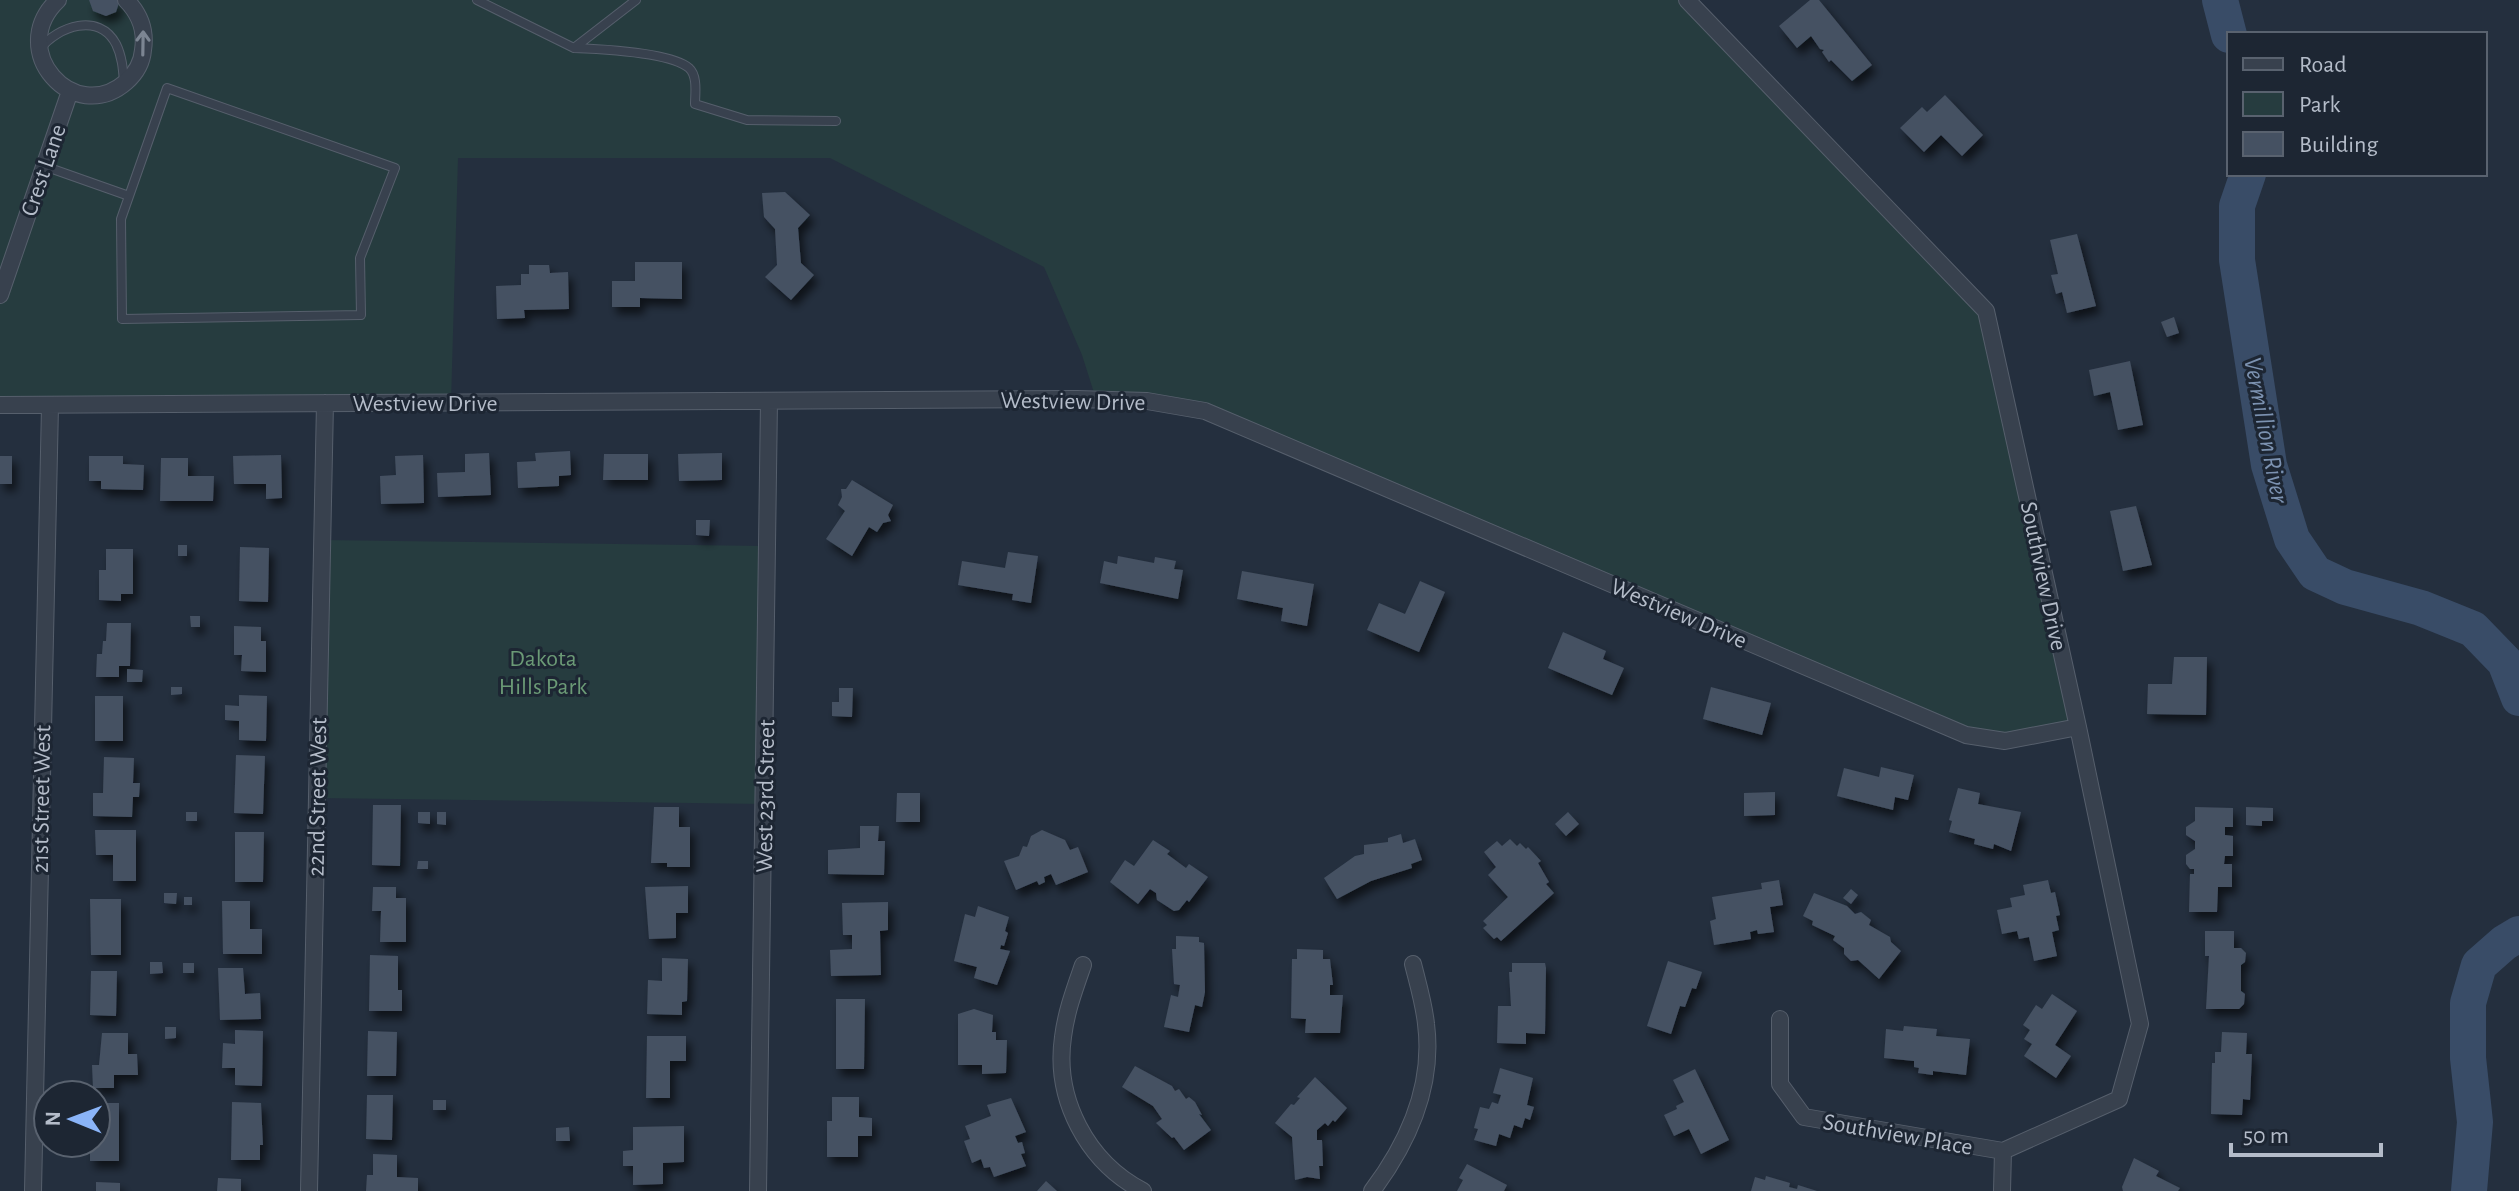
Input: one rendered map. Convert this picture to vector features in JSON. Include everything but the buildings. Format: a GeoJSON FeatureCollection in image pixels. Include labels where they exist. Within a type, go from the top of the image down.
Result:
{"type":"FeatureCollection","features":[{"type":"Feature","properties":{"kind":"street"},"geometry":{"type":"LineString","coordinates":[[58,0],[50,7],[41,24],[39,50],[42,62],[53,79],[70,91],[87,95],[105,94],[124,83],[133,76],[142,59],[145,38],[141,20],[126,0]]}},
{"type":"Feature","properties":{"kind":"street","name":"Southview Drive"},"geometry":{"type":"LineString","coordinates":[[1687,0],[1986,311],[2140,1024],[2119,1099],[2003,1151]]}},
{"type":"Feature","properties":{"kind":"street","name":"Crest Lane"},"geometry":{"type":"LineString","coordinates":[[0,295],[70,91]]}},
{"type":"Feature","properties":{"kind":"street","name":"West 23rd Street"},"geometry":{"type":"LineString","coordinates":[[758,1191],[769,401]]}},
{"type":"Feature","properties":{"kind":"street","name":"Westview Drive"},"geometry":{"type":"LineString","coordinates":[[0,405],[1147,401],[1205,411],[1966,735],[2005,741],[2078,727]]}},
{"type":"Feature","properties":{"kind":"street","name":"22nd Street West"},"geometry":{"type":"LineString","coordinates":[[309,1191],[325,403]]}},
{"type":"Feature","properties":{"kind":"street","name":"21st Street West"},"geometry":{"type":"LineString","coordinates":[[33,1191],[50,406]]}},
{"type":"Feature","properties":{"kind":"street"},"geometry":{"type":"LineString","coordinates":[[1372,1191],[1404,1143],[1423,1084],[1427,1054],[1426,1023],[1413,964]]}},
{"type":"Feature","properties":{"kind":"street"},"geometry":{"type":"LineString","coordinates":[[1083,965],[1066,1019],[1061,1047],[1062,1075],[1068,1103],[1087,1141],[1104,1163],[1143,1191]]}},
{"type":"Feature","properties":{"kind":"street","name":"Southview Place"},"geometry":{"type":"LineString","coordinates":[[1780,1019],[1780,1084],[1804,1117],[2003,1151]]}},
{"type":"Feature","properties":{"kind":"street"},"geometry":{"type":"LineString","coordinates":[[2002,1191],[2003,1151]]}},
{"type":"Feature","properties":{"kind":"lane"},"geometry":{"type":"LineString","coordinates":[[477,0],[574,48],[631,52],[669,59],[690,68],[695,77],[695,104],[747,120],[836,121]]}},
{"type":"Feature","properties":{"kind":"lane"},"geometry":{"type":"LineString","coordinates":[[574,48],[636,0]]}},
{"type":"Feature","properties":{"kind":"lane"},"geometry":{"type":"LineString","coordinates":[[39,50],[50,36],[65,28],[78,25],[105,31],[115,41],[121,57],[124,83]]}},
{"type":"Feature","properties":{"kind":"lane"},"geometry":{"type":"LineString","coordinates":[[167,88],[395,168],[360,258],[361,315],[122,319],[121,219],[129,196],[167,88]]}},
{"type":"Feature","properties":{"kind":"lane"},"geometry":{"type":"LineString","coordinates":[[44,166],[129,196]]}},
{"type":"Feature","properties":{"kind":"green space"},"geometry":{"type":"Polygon","coordinates":[[[0,0],[1687,0],[1986,311],[2078,727],[2005,741],[1966,735],[1205,411],[1096,399],[1082,355],[1044,267],[830,158],[458,158],[451,403],[0,405],[0,0]]]}},
{"type":"Feature","properties":{"kind":"green space","name":"Dakota Hills Park"},"geometry":{"type":"Polygon","coordinates":[[[321,540],[768,546],[765,804],[317,798],[321,540]]]}},
{"type":"Feature","properties":{"kind":"waterway","name":"Vermillion River"},"geometry":{"type":"LineString","coordinates":[[2220,0],[2228,32]]}},
{"type":"Feature","properties":{"kind":"waterway","name":"Vermillion River"},"geometry":{"type":"LineString","coordinates":[[2247,176],[2237,206],[2237,260],[2269,465],[2292,539],[2315,573],[2345,587],[2421,608],[2473,629],[2505,662],[2519,698]]}},
{"type":"Feature","properties":{"kind":"waterway","name":"Vermillion River"},"geometry":{"type":"LineString","coordinates":[[2469,1191],[2475,1122],[2468,1058],[2468,1003],[2479,965],[2519,934]]}}]}
